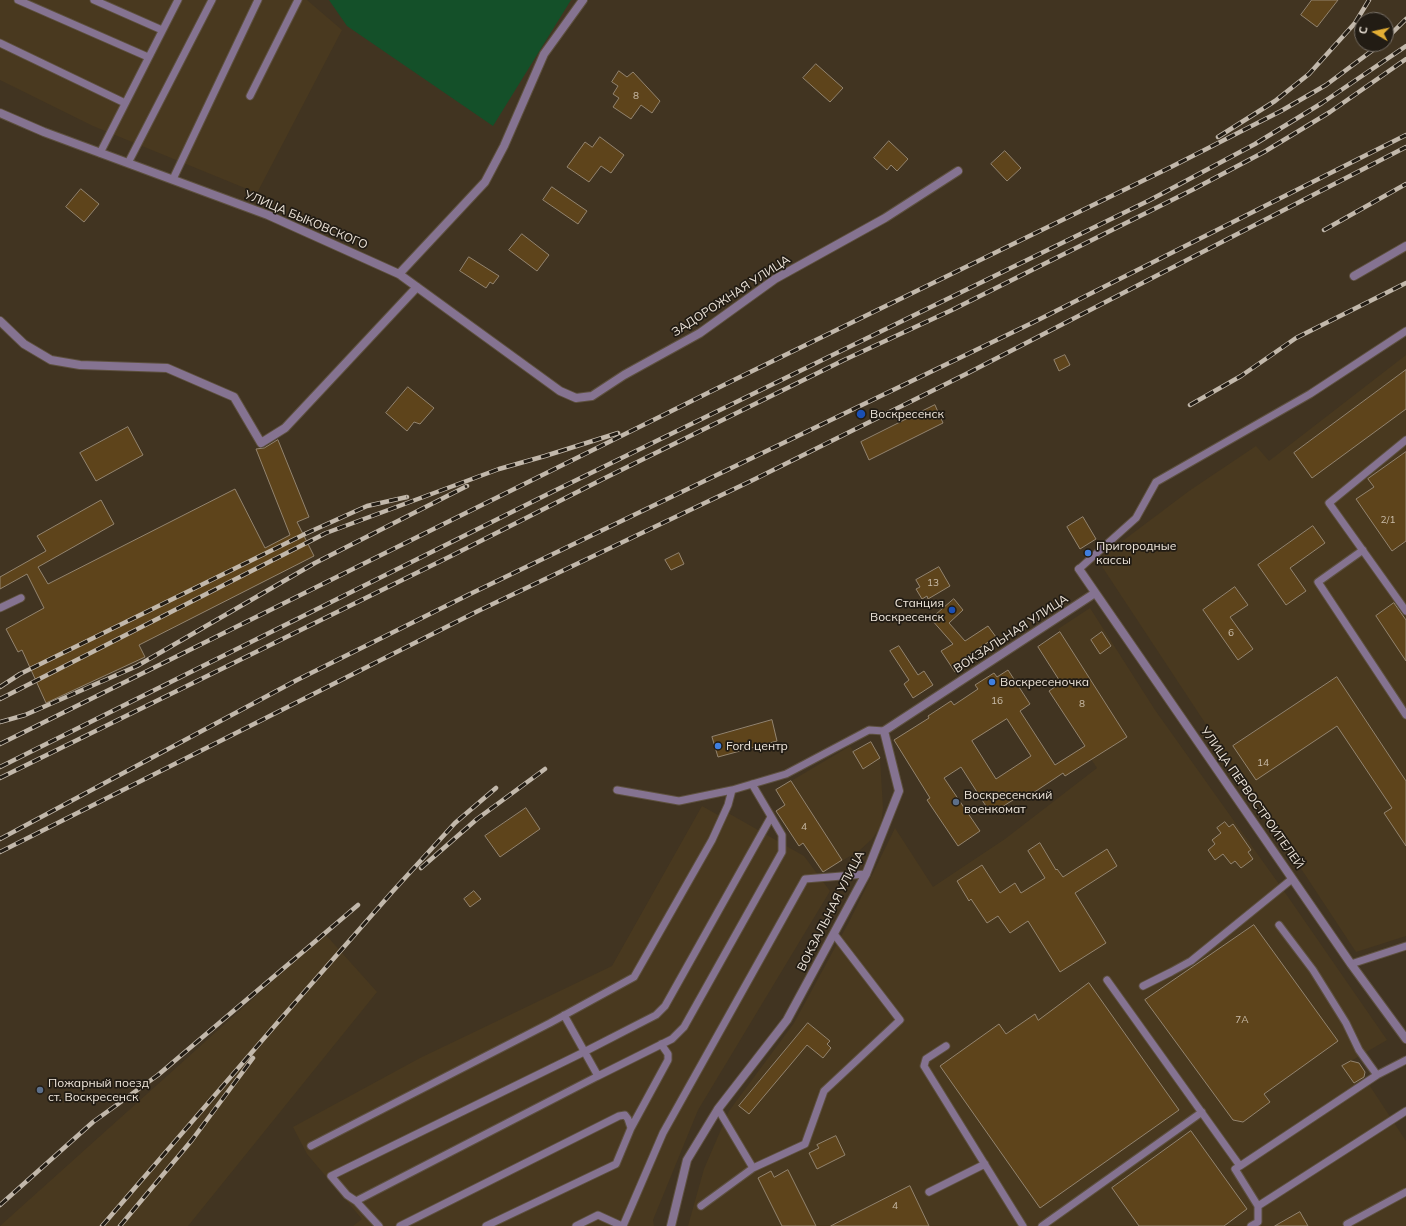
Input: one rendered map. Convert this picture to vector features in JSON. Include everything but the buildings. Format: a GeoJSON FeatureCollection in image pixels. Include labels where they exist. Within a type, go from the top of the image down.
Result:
{"type":"FeatureCollection","features":[{"type":"Feature","properties":{"kind":"street"},"geometry":{"type":"LineString","coordinates":[[399,274],[485,182],[504,146],[544,54],[583,0]]}},
{"type":"Feature","properties":{"kind":"street","name":"УЛИЦА БЫКОВСКОГО"},"geometry":{"type":"LineString","coordinates":[[0,113],[44,132],[268,215],[399,274],[560,391],[576,398]]}},
{"type":"Feature","properties":{"kind":"street","name":"ЗАДОРОЖНАЯ УЛИЦА"},"geometry":{"type":"LineString","coordinates":[[576,398],[592,396],[624,375],[700,333],[775,279],[885,218],[958,171]]}},
{"type":"Feature","properties":{"kind":"street"},"geometry":{"type":"LineString","coordinates":[[1354,276],[1406,246]]}},
{"type":"Feature","properties":{"kind":"street"},"geometry":{"type":"LineString","coordinates":[[0,321],[24,344],[51,360],[80,366],[167,368],[234,397],[261,443],[285,428],[417,287]]}},
{"type":"Feature","properties":{"kind":"street","name":"УЛИЦА ПЕРВОСТРОИТЕЛЕЙ"},"geometry":{"type":"LineString","coordinates":[[1079,569],[1351,964],[1406,1039]]}},
{"type":"Feature","properties":{"kind":"street","name":"ВОКЗАЛЬНАЯ УЛИЦА"},"geometry":{"type":"LineString","coordinates":[[671,1226],[687,1160],[718,1109],[787,1020],[866,874],[899,791],[884,731],[1095,593]]}},
{"type":"Feature","properties":{"kind":"lane"},"geometry":{"type":"LineString","coordinates":[[18,0],[148,57]]}},
{"type":"Feature","properties":{"kind":"lane"},"geometry":{"type":"LineString","coordinates":[[94,0],[162,30]]}},
{"type":"Feature","properties":{"kind":"lane"},"geometry":{"type":"LineString","coordinates":[[100,153],[178,0]]}},
{"type":"Feature","properties":{"kind":"lane"},"geometry":{"type":"LineString","coordinates":[[128,163],[212,0]]}},
{"type":"Feature","properties":{"kind":"lane"},"geometry":{"type":"LineString","coordinates":[[173,179],[258,0]]}},
{"type":"Feature","properties":{"kind":"lane"},"geometry":{"type":"LineString","coordinates":[[250,96],[298,0]]}},
{"type":"Feature","properties":{"kind":"lane"},"geometry":{"type":"LineString","coordinates":[[0,43],[125,103]]}},
{"type":"Feature","properties":{"kind":"lane"},"geometry":{"type":"LineString","coordinates":[[1079,569],[1136,518],[1156,482],[1310,394],[1406,331]]}},
{"type":"Feature","properties":{"kind":"lane"},"geometry":{"type":"LineString","coordinates":[[1406,440],[1329,503],[1406,611]]}},
{"type":"Feature","properties":{"kind":"lane"},"geometry":{"type":"LineString","coordinates":[[1363,550],[1318,582],[1406,715]]}},
{"type":"Feature","properties":{"kind":"lane"},"geometry":{"type":"LineString","coordinates":[[0,608],[21,598]]}},
{"type":"Feature","properties":{"kind":"lane"},"geometry":{"type":"LineString","coordinates":[[617,790],[679,801],[732,790],[786,774],[869,730],[884,731]]}},
{"type":"Feature","properties":{"kind":"lane"},"geometry":{"type":"LineString","coordinates":[[356,1201],[672,1039],[684,1027],[782,852],[782,835],[752,784]]}},
{"type":"Feature","properties":{"kind":"lane"},"geometry":{"type":"LineString","coordinates":[[311,1146],[634,978],[712,840],[728,805],[732,790]]}},
{"type":"Feature","properties":{"kind":"lane"},"geometry":{"type":"LineString","coordinates":[[379,1226],[356,1201],[347,1196],[332,1176],[656,1015],[665,1006],[771,817]]}},
{"type":"Feature","properties":{"kind":"lane"},"geometry":{"type":"LineString","coordinates":[[576,1226],[598,1215],[623,1226],[663,1133],[806,879],[866,874]]}},
{"type":"Feature","properties":{"kind":"lane"},"geometry":{"type":"LineString","coordinates":[[1143,986],[1191,961],[1292,879]]}},
{"type":"Feature","properties":{"kind":"lane"},"geometry":{"type":"LineString","coordinates":[[1279,925],[1313,970],[1346,1023],[1359,1050],[1377,1074]]}},
{"type":"Feature","properties":{"kind":"lane"},"geometry":{"type":"LineString","coordinates":[[701,1206],[753,1168],[805,1144],[824,1090],[900,1020],[834,934]]}},
{"type":"Feature","properties":{"kind":"lane"},"geometry":{"type":"LineString","coordinates":[[1351,964],[1406,946]]}},
{"type":"Feature","properties":{"kind":"lane"},"geometry":{"type":"LineString","coordinates":[[1107,980],[1240,1166]]}},
{"type":"Feature","properties":{"kind":"lane"},"geometry":{"type":"LineString","coordinates":[[564,1015],[598,1076]]}},
{"type":"Feature","properties":{"kind":"lane"},"geometry":{"type":"LineString","coordinates":[[486,1226],[616,1164],[631,1128],[668,1060],[668,1054],[661,1044]]}},
{"type":"Feature","properties":{"kind":"lane"},"geometry":{"type":"LineString","coordinates":[[946,1046],[926,1058],[924,1066],[1023,1226]]}},
{"type":"Feature","properties":{"kind":"lane"},"geometry":{"type":"LineString","coordinates":[[1251,1226],[1258,1222],[1258,1206],[1234,1169],[1377,1074],[1406,1060]]}},
{"type":"Feature","properties":{"kind":"lane"},"geometry":{"type":"LineString","coordinates":[[718,1109],[753,1168]]}},
{"type":"Feature","properties":{"kind":"lane"},"geometry":{"type":"LineString","coordinates":[[1258,1206],[1406,1110]]}},
{"type":"Feature","properties":{"kind":"lane"},"geometry":{"type":"LineString","coordinates":[[1042,1226],[1202,1112]]}},
{"type":"Feature","properties":{"kind":"lane"},"geometry":{"type":"LineString","coordinates":[[400,1226],[619,1116],[625,1115],[631,1128]]}},
{"type":"Feature","properties":{"kind":"lane"},"geometry":{"type":"LineString","coordinates":[[929,1192],[985,1164]]}},
{"type":"Feature","properties":{"kind":"lane"},"geometry":{"type":"LineString","coordinates":[[1348,1226],[1346,1224],[1406,1192]]}},
{"type":"Feature","properties":{"kind":"shaded area"},"geometry":{"type":"Polygon","coordinates":[[[0,0],[307,0],[342,30],[257,193],[93,126],[0,80],[0,0]]]}},
{"type":"Feature","properties":{"kind":"shaded area"},"geometry":{"type":"Polygon","coordinates":[[[1406,355],[1406,936],[1356,952],[1101,565],[1104,555],[1189,491],[1256,446],[1269,461],[1406,355]]]}},
{"type":"Feature","properties":{"kind":"shaded area"},"geometry":{"type":"Polygon","coordinates":[[[1090,608],[1155,710],[1286,894],[1387,1040],[1351,1061],[1359,1063],[1365,1072],[1364,1077],[1406,1141],[1406,1226],[688,1226],[704,1169],[729,1111],[794,1023],[851,918],[895,828],[933,887],[1005,839],[1097,768],[1091,759],[1127,737],[1058,629],[1090,608]]]}},
{"type":"Feature","properties":{"kind":"shaded area"},"geometry":{"type":"Polygon","coordinates":[[[871,742],[880,758],[883,808],[881,826],[872,839],[860,850],[822,873],[803,843],[799,846],[776,811],[785,805],[776,790],[850,746],[854,752],[871,742]]]}},
{"type":"Feature","properties":{"kind":"shaded area"},"geometry":{"type":"Polygon","coordinates":[[[702,806],[725,819],[728,813],[804,856],[830,891],[698,1110],[653,1220],[654,1226],[353,1226],[362,1219],[307,1154],[293,1127],[420,1058],[612,966],[702,806]]]}},
{"type":"Feature","properties":{"kind":"shaded area"},"geometry":{"type":"Polygon","coordinates":[[[325,934],[377,992],[188,1226],[0,1226],[325,934]]]}},
{"type":"Feature","properties":{"kind":"green space"},"geometry":{"type":"Polygon","coordinates":[[[329,0],[571,0],[493,126],[347,26],[329,0]]]}},
{"type":"Feature","properties":{"kind":"railway"},"geometry":{"type":"LineString","coordinates":[[1218,137],[1275,101],[1309,74],[1355,23],[1369,0]]}},
{"type":"Feature","properties":{"kind":"railway"},"geometry":{"type":"LineString","coordinates":[[1394,31],[1406,19]]}},
{"type":"Feature","properties":{"kind":"railway"},"geometry":{"type":"LineString","coordinates":[[0,767],[554,491],[1150,200],[1255,144],[1322,103],[1406,46]]}},
{"type":"Feature","properties":{"kind":"railway"},"geometry":{"type":"LineString","coordinates":[[0,744],[740,377],[1171,167],[1281,111],[1326,85],[1370,52]]}},
{"type":"Feature","properties":{"kind":"railway"},"geometry":{"type":"LineString","coordinates":[[0,778],[451,556],[844,360],[952,310],[1194,189],[1264,152],[1330,112],[1406,59]]}},
{"type":"Feature","properties":{"kind":"railway"},"geometry":{"type":"LineString","coordinates":[[0,839],[297,680],[468,595],[1034,322],[1406,135]]}},
{"type":"Feature","properties":{"kind":"railway"},"geometry":{"type":"LineString","coordinates":[[0,852],[478,611],[753,480],[968,373],[1406,147]]}},
{"type":"Feature","properties":{"kind":"railway"},"geometry":{"type":"LineString","coordinates":[[1324,230],[1406,184]]}},
{"type":"Feature","properties":{"kind":"railway"},"geometry":{"type":"LineString","coordinates":[[1190,405],[1241,376],[1296,338],[1406,283]]}},
{"type":"Feature","properties":{"kind":"railway"},"geometry":{"type":"LineString","coordinates":[[0,699],[326,533],[499,469],[618,433]]}},
{"type":"Feature","properties":{"kind":"railway"},"geometry":{"type":"LineString","coordinates":[[0,722],[25,715],[137,666],[315,563],[467,486]]}},
{"type":"Feature","properties":{"kind":"railway"},"geometry":{"type":"LineString","coordinates":[[0,687],[20,674],[307,533],[367,506],[407,497]]}},
{"type":"Feature","properties":{"kind":"railway"},"geometry":{"type":"LineString","coordinates":[[421,868],[477,819],[545,769]]}},
{"type":"Feature","properties":{"kind":"railway"},"geometry":{"type":"LineString","coordinates":[[102,1226],[393,891],[455,823],[496,788]]}},
{"type":"Feature","properties":{"kind":"railway"},"geometry":{"type":"LineString","coordinates":[[0,1205],[93,1122],[158,1075],[358,905]]}},
{"type":"Feature","properties":{"kind":"railway"},"geometry":{"type":"LineString","coordinates":[[120,1226],[192,1140],[253,1058]]}},
{"type":"Feature","properties":{"kind":"place","name":"Воскресенск"},"geometry":{"type":"Point","coordinates":[861,414]}},
{"type":"Feature","properties":{"kind":"place","name":"Пригородные кассы"},"geometry":{"type":"Point","coordinates":[1088,553]}},
{"type":"Feature","properties":{"kind":"place","name":"Станция Воскресенск"},"geometry":{"type":"Point","coordinates":[952,610]}},
{"type":"Feature","properties":{"kind":"place","name":"Воскресеночка"},"geometry":{"type":"Point","coordinates":[992,682]}},
{"type":"Feature","properties":{"kind":"place","name":"Ford центр"},"geometry":{"type":"Point","coordinates":[718,746]}},
{"type":"Feature","properties":{"kind":"place","name":"Воскресенский военкомат"},"geometry":{"type":"Point","coordinates":[956,802]}},
{"type":"Feature","properties":{"kind":"place","name":"Пожарный поезд ст. Воскресенск"},"geometry":{"type":"Point","coordinates":[40,1090]}}]}
